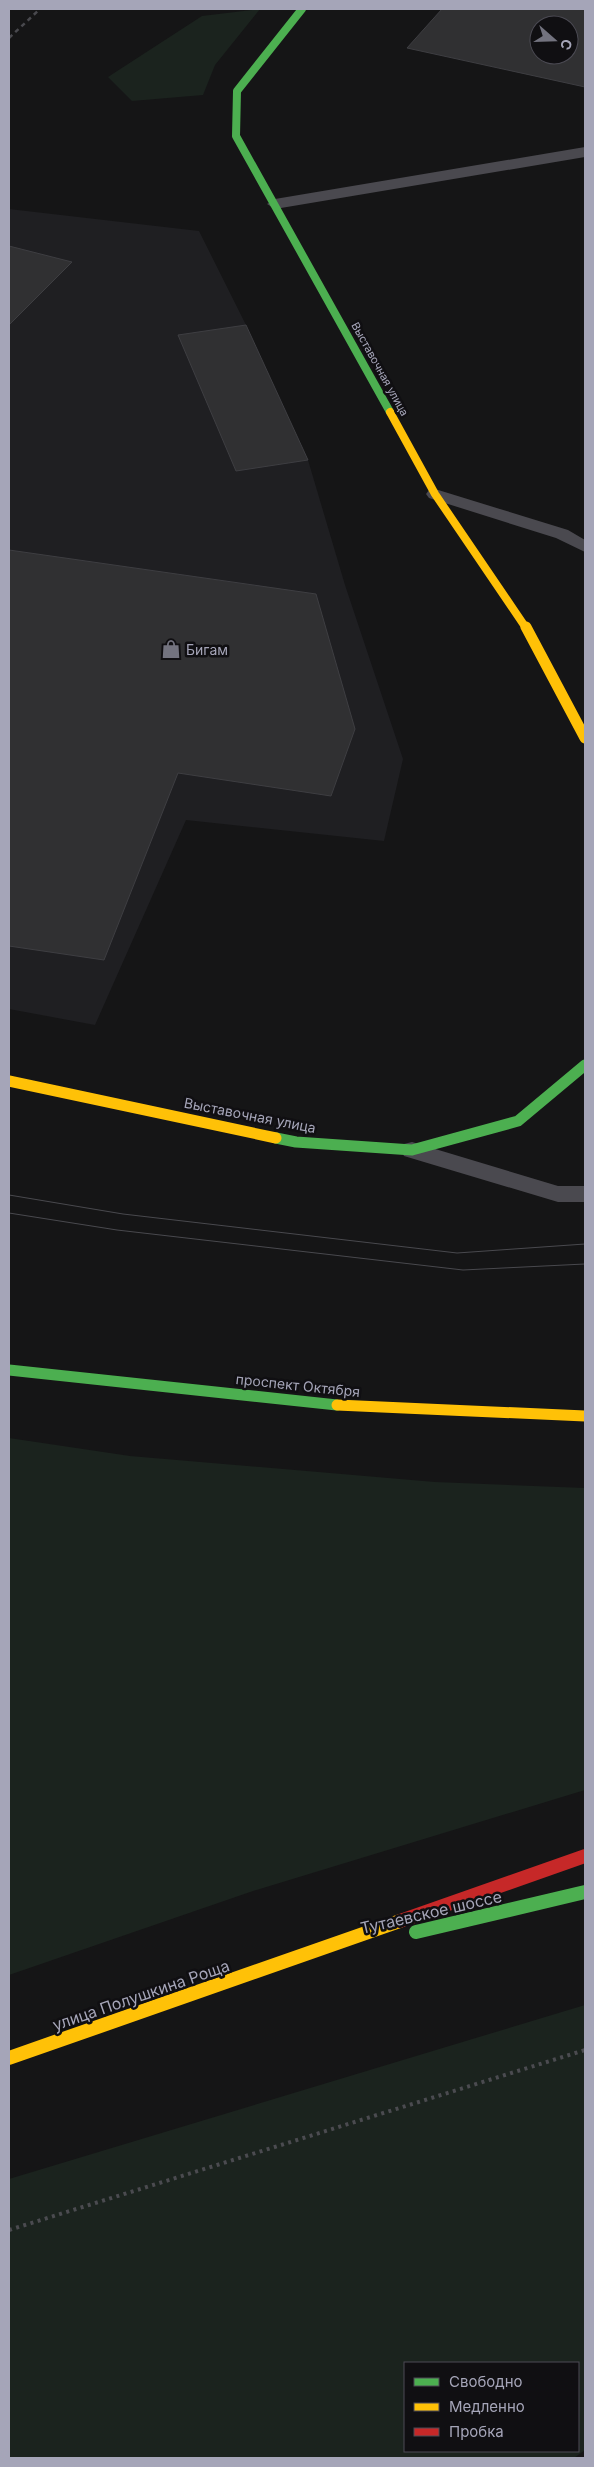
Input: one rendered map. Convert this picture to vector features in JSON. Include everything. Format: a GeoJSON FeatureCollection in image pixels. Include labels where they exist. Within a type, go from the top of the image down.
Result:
{"type":"FeatureCollection","features":[{"type":"Feature","properties":{"kind":"street","name":"Выставочная улица"},"geometry":{"type":"LineString","coordinates":[[302,9],[236,90],[236,136],[435,494],[530,635],[585,738]]}},
{"type":"Feature","properties":{"kind":"street","name":"Выставочная улица"},"geometry":{"type":"LineString","coordinates":[[9,1081],[296,1142],[412,1150],[518,1121],[585,1065]]}},
{"type":"Feature","properties":{"kind":"street","name":"проспект Октября"},"geometry":{"type":"LineString","coordinates":[[9,1370],[351,1407],[585,1416]]}},
{"type":"Feature","properties":{"kind":"street"},"geometry":{"type":"LineString","coordinates":[[284,1963],[585,1856]]}},
{"type":"Feature","properties":{"kind":"street","name":"Тутаевское шоссе"},"geometry":{"type":"LineString","coordinates":[[400,1936],[585,1892]]}},
{"type":"Feature","properties":{"kind":"street","name":"Тутаевское шоссе"},"geometry":{"type":"LineString","coordinates":[[284,1963],[381,1940]]}},
{"type":"Feature","properties":{"kind":"street","name":"улица Полушкина Роща"},"geometry":{"type":"LineString","coordinates":[[9,2058],[284,1963]]}},
{"type":"Feature","properties":{"kind":"lane"},"geometry":{"type":"LineString","coordinates":[[275,204],[585,152]]}},
{"type":"Feature","properties":{"kind":"lane"},"geometry":{"type":"LineString","coordinates":[[435,494],[562,534],[585,547]]}},
{"type":"Feature","properties":{"kind":"lane"},"geometry":{"type":"LineString","coordinates":[[412,1150],[558,1194],[585,1194]]}},
{"type":"Feature","properties":{"kind":"path"},"geometry":{"type":"LineString","coordinates":[[9,2230],[585,2050]]}},
{"type":"Feature","properties":{"kind":"shaded area"},"geometry":{"type":"Polygon","coordinates":[[[260,9],[215,65],[203,95],[132,101],[108,77],[202,16],[260,9]]]}},
{"type":"Feature","properties":{"kind":"shaded area"},"geometry":{"type":"Polygon","coordinates":[[[9,209],[199,231],[246,325],[308,460],[345,585],[403,759],[384,841],[186,820],[95,1025],[9,1009],[9,209]]]}},
{"type":"Feature","properties":{"kind":"shaded area"},"geometry":{"type":"Polygon","coordinates":[[[9,1438],[130,1456],[435,1482],[585,1488],[585,1790],[253,1891],[9,1975],[9,1438]]]}},
{"type":"Feature","properties":{"kind":"shaded area"},"geometry":{"type":"Polygon","coordinates":[[[585,2005],[585,2450],[574,2458],[9,2458],[9,2179],[585,2005]]]}},
{"type":"Feature","properties":{"kind":"building"},"geometry":{"type":"Polygon","coordinates":[[[442,9],[585,9],[585,87],[407,48],[442,9]]]}},
{"type":"Feature","properties":{"kind":"building"},"geometry":{"type":"Polygon","coordinates":[[[9,246],[72,262],[9,325],[9,246]]]}},
{"type":"Feature","properties":{"kind":"building"},"geometry":{"type":"Polygon","coordinates":[[[246,325],[308,460],[236,471],[178,335],[246,325]]]}},
{"type":"Feature","properties":{"kind":"building","name":"Бигам"},"geometry":{"type":"Polygon","coordinates":[[[9,550],[316,594],[355,729],[331,796],[178,773],[104,960],[9,946],[9,550]]]}},
{"type":"Feature","properties":{"kind":"tram line"},"geometry":{"type":"LineString","coordinates":[[9,1195],[123,1214],[457,1253],[585,1244]]}},
{"type":"Feature","properties":{"kind":"tram line"},"geometry":{"type":"LineString","coordinates":[[9,1213],[117,1230],[463,1270],[585,1264]]}},
{"type":"Feature","properties":{"kind":"railway"},"geometry":{"type":"LineString","coordinates":[[9,38],[40,9]]}},
{"type":"Feature","properties":{"kind":"traffic: fast"},"geometry":{"type":"LineString","coordinates":[[302,9],[237,91],[236,136],[390,412]]}},
{"type":"Feature","properties":{"kind":"traffic: fast"},"geometry":{"type":"LineString","coordinates":[[276,1138],[296,1142],[412,1150],[518,1121],[585,1065]]}},
{"type":"Feature","properties":{"kind":"traffic: fast"},"geometry":{"type":"LineString","coordinates":[[9,1370],[337,1405]]}},
{"type":"Feature","properties":{"kind":"traffic: fast"},"geometry":{"type":"LineString","coordinates":[[416,1932],[585,1892]]}},
{"type":"Feature","properties":{"kind":"traffic: slow"},"geometry":{"type":"LineString","coordinates":[[390,412],[435,494],[531,635],[585,738]]}},
{"type":"Feature","properties":{"kind":"traffic: slow"},"geometry":{"type":"LineString","coordinates":[[9,1081],[276,1138]]}},
{"type":"Feature","properties":{"kind":"traffic: slow"},"geometry":{"type":"LineString","coordinates":[[337,1405],[585,1416]]}},
{"type":"Feature","properties":{"kind":"traffic: slow"},"geometry":{"type":"LineString","coordinates":[[9,2058],[400,1921]]}},
{"type":"Feature","properties":{"kind":"traffic: jam"},"geometry":{"type":"LineString","coordinates":[[400,1921],[585,1856]]}},
{"type":"Feature","properties":{"kind":"place","name":"Бигам"},"geometry":{"type":"Point","coordinates":[171,649]}}]}
